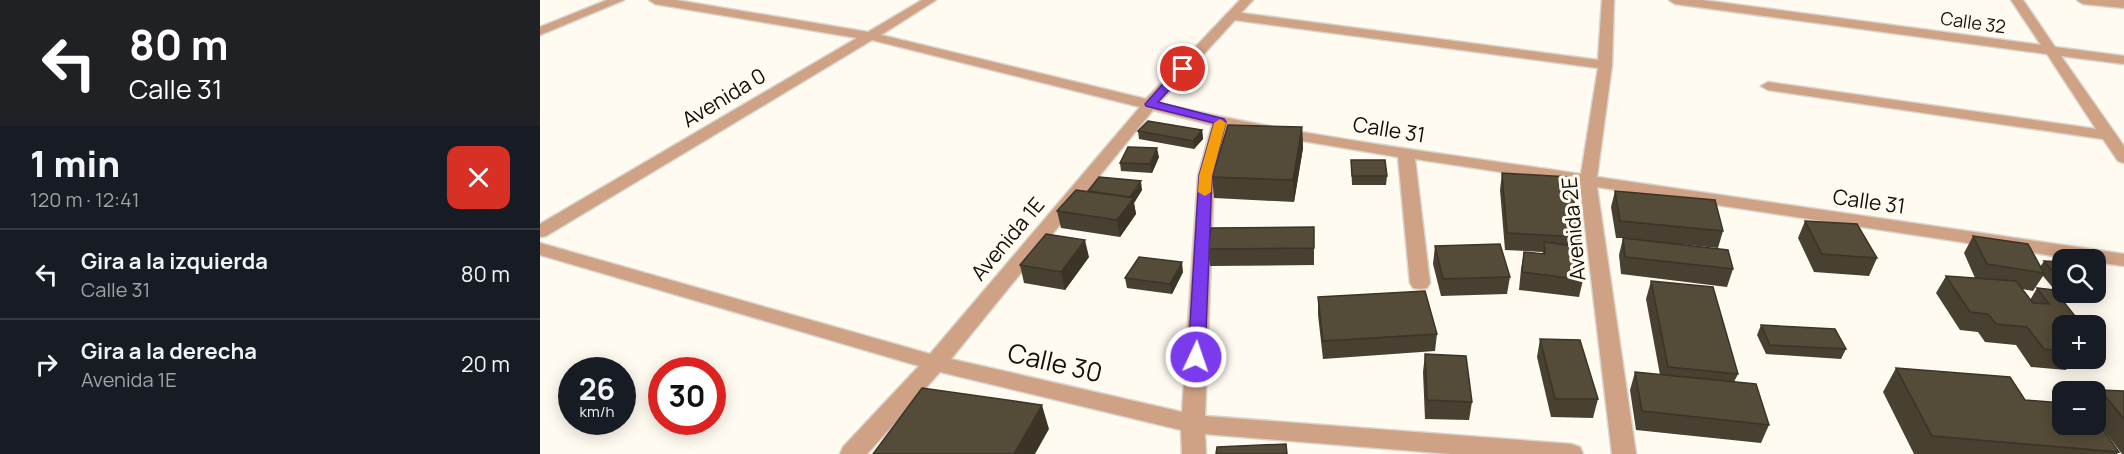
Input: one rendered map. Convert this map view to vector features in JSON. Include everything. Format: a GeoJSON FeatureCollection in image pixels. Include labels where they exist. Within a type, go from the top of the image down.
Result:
{"type":"FeatureCollection","features":[{"type":"Feature","properties":{"kind":"street"},"geometry":{"type":"LineString","coordinates":[[540,31],[618,0]]}},
{"type":"Feature","properties":{"kind":"street","name":"Calle 31"},"geometry":{"type":"LineString","coordinates":[[654,0],[870,36],[1220,122],[1323,141],[2124,260]]}},
{"type":"Feature","properties":{"kind":"street","name":"Avenida 0"},"geometry":{"type":"LineString","coordinates":[[540,232],[930,0]]}},
{"type":"Feature","properties":{"kind":"street","name":"Avenida 1E"},"geometry":{"type":"LineString","coordinates":[[852,454],[935,363],[1150,104],[1247,0]]}},
{"type":"Feature","properties":{"kind":"street","name":"Avenida 2E"},"geometry":{"type":"LineString","coordinates":[[1608,0],[1605,65],[1588,182],[1624,454]]}},
{"type":"Feature","properties":{"kind":"street","name":"Calle 32"},"geometry":{"type":"LineString","coordinates":[[1675,0],[2124,60]]}},
{"type":"Feature","properties":{"kind":"street"},"geometry":{"type":"LineString","coordinates":[[2017,0],[2124,158]]}},
{"type":"Feature","properties":{"kind":"street"},"geometry":{"type":"LineString","coordinates":[[2083,0],[2124,4]]}},
{"type":"Feature","properties":{"kind":"street"},"geometry":{"type":"LineString","coordinates":[[1232,16],[1605,65]]}},
{"type":"Feature","properties":{"kind":"street"},"geometry":{"type":"LineString","coordinates":[[1768,86],[2108,135]]}},
{"type":"Feature","properties":{"kind":"street"},"geometry":{"type":"LineString","coordinates":[[1194,454],[1193,424],[1206,176],[1220,122]]}},
{"type":"Feature","properties":{"kind":"street"},"geometry":{"type":"LineString","coordinates":[[1406,153],[1420,283]]}},
{"type":"Feature","properties":{"kind":"street","name":"Calle 30"},"geometry":{"type":"LineString","coordinates":[[540,249],[935,363],[1193,424],[1571,454]]}},
{"type":"Feature","properties":{"kind":"building"},"geometry":{"type":"Polygon","coordinates":[[[1148,121],[1202,130],[1193,141],[1138,131],[1148,121]]]}},
{"type":"Feature","properties":{"kind":"building"},"geometry":{"type":"Polygon","coordinates":[[[1228,125],[1302,127],[1293,180],[1212,177],[1228,125]]]}},
{"type":"Feature","properties":{"kind":"building"},"geometry":{"type":"Polygon","coordinates":[[[1128,147],[1157,148],[1150,164],[1120,163],[1128,147]]]}},
{"type":"Feature","properties":{"kind":"building"},"geometry":{"type":"Polygon","coordinates":[[[1351,160],[1385,160],[1387,176],[1352,176],[1351,160]]]}},
{"type":"Feature","properties":{"kind":"building"},"geometry":{"type":"Polygon","coordinates":[[[1502,173],[1569,177],[1581,237],[1507,233],[1502,173]]]}},
{"type":"Feature","properties":{"kind":"building"},"geometry":{"type":"Polygon","coordinates":[[[1099,177],[1141,181],[1130,197],[1088,191],[1099,177]]]}},
{"type":"Feature","properties":{"kind":"building"},"geometry":{"type":"Polygon","coordinates":[[[1076,190],[1134,198],[1117,220],[1057,211],[1076,190]]]}},
{"type":"Feature","properties":{"kind":"building"},"geometry":{"type":"Polygon","coordinates":[[[1615,191],[1715,200],[1723,231],[1620,221],[1615,191]]]}},
{"type":"Feature","properties":{"kind":"building"},"geometry":{"type":"Polygon","coordinates":[[[1805,221],[1857,224],[1877,258],[1822,254],[1805,221]]]}},
{"type":"Feature","properties":{"kind":"building"},"geometry":{"type":"Polygon","coordinates":[[[1314,227],[1314,248],[1208,249],[1211,228],[1314,227]]]}},
{"type":"Feature","properties":{"kind":"building"},"geometry":{"type":"Polygon","coordinates":[[[1046,234],[1085,240],[1061,272],[1020,265],[1046,234]]]}},
{"type":"Feature","properties":{"kind":"building"},"geometry":{"type":"Polygon","coordinates":[[[1973,236],[2028,244],[2044,273],[1987,264],[1973,236]]]}},
{"type":"Feature","properties":{"kind":"building"},"geometry":{"type":"Polygon","coordinates":[[[1623,238],[1728,250],[1733,269],[1625,257],[1623,238]]]}},
{"type":"Feature","properties":{"kind":"building"},"geometry":{"type":"Polygon","coordinates":[[[1544,242],[1582,247],[1583,280],[1522,272],[1524,252],[1545,254],[1544,242]]]}},
{"type":"Feature","properties":{"kind":"building"},"geometry":{"type":"Polygon","coordinates":[[[1500,244],[1510,277],[1443,279],[1435,246],[1500,244]]]}},
{"type":"Feature","properties":{"kind":"building"},"geometry":{"type":"Polygon","coordinates":[[[1139,257],[1182,262],[1170,284],[1125,278],[1139,257]]]}},
{"type":"Feature","properties":{"kind":"building"},"geometry":{"type":"Polygon","coordinates":[[[2044,261],[2052,261],[2052,270],[2044,261]]]}},
{"type":"Feature","properties":{"kind":"building"},"geometry":{"type":"Polygon","coordinates":[[[1946,276],[2016,281],[2033,303],[2049,304],[2037,288],[2052,290],[2052,303],[2064,303],[2074,315],[2052,315],[2052,350],[2044,349],[2027,327],[1996,324],[1988,314],[1970,312],[1946,276]]]}},
{"type":"Feature","properties":{"kind":"building"},"geometry":{"type":"Polygon","coordinates":[[[1651,281],[1713,287],[1738,374],[1668,367],[1651,281]]]}},
{"type":"Feature","properties":{"kind":"building"},"geometry":{"type":"Polygon","coordinates":[[[1425,291],[1437,334],[1323,341],[1318,297],[1425,291]]]}},
{"type":"Feature","properties":{"kind":"building"},"geometry":{"type":"Polygon","coordinates":[[[1761,325],[1835,329],[1846,349],[1770,345],[1761,325]]]}},
{"type":"Feature","properties":{"kind":"building"},"geometry":{"type":"Polygon","coordinates":[[[1540,339],[1580,340],[1598,399],[1555,399],[1540,339]]]}},
{"type":"Feature","properties":{"kind":"building"},"geometry":{"type":"Polygon","coordinates":[[[1425,354],[1466,356],[1472,402],[1427,400],[1425,354]]]}},
{"type":"Feature","properties":{"kind":"building"},"geometry":{"type":"Polygon","coordinates":[[[1896,368],[2010,377],[2025,400],[2052,402],[2052,435],[2106,434],[2119,452],[1932,436],[1896,368]]]}},
{"type":"Feature","properties":{"kind":"building"},"geometry":{"type":"Polygon","coordinates":[[[1635,372],[1756,384],[1769,425],[1642,411],[1635,372]]]}},
{"type":"Feature","properties":{"kind":"building"},"geometry":{"type":"Polygon","coordinates":[[[922,388],[1042,405],[1014,454],[873,454],[922,388]]]}},
{"type":"Feature","properties":{"kind":"building"},"geometry":{"type":"Polygon","coordinates":[[[2106,390],[2124,391],[2124,419],[2106,397],[2106,390]]]}},
{"type":"Feature","properties":{"kind":"building"},"geometry":{"type":"Polygon","coordinates":[[[1286,444],[1287,454],[1216,454],[1217,447],[1286,444]]]}},
{"type":"Feature","properties":{"kind":"slow traffic"},"geometry":{"type":"LineString","coordinates":[[1205,192],[1206,176],[1220,123]]}},
{"type":"Feature","properties":{"kind":"route"},"geometry":{"type":"LineString","coordinates":[[1183,69],[1150,104],[1220,122],[1206,176],[1196,357]]}}]}
